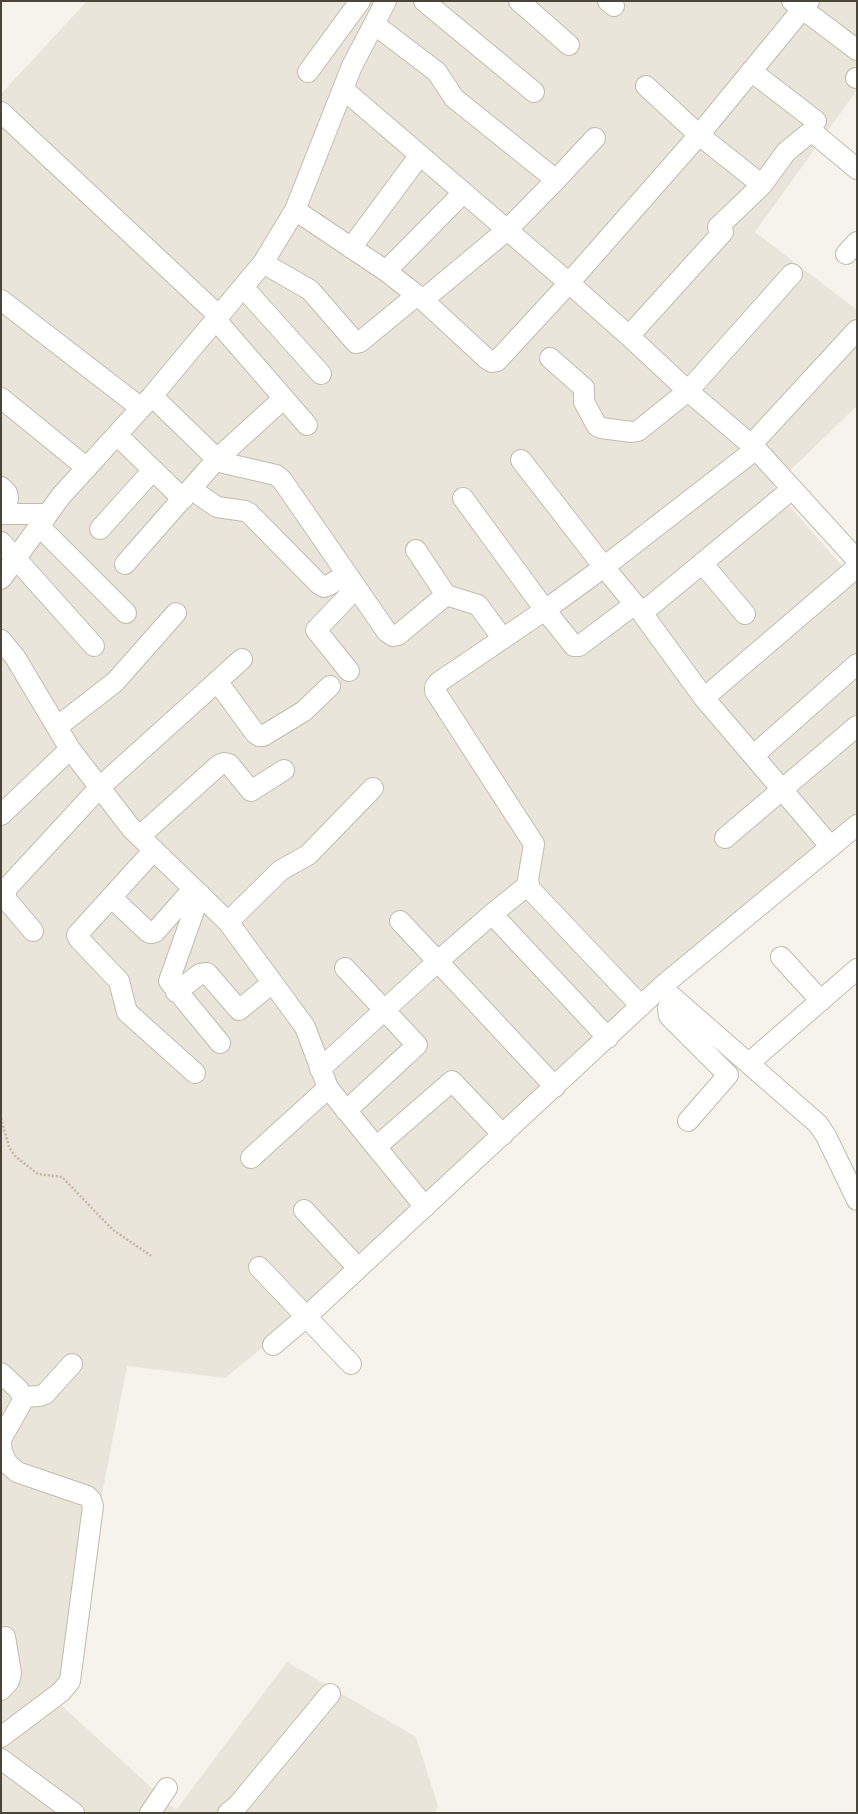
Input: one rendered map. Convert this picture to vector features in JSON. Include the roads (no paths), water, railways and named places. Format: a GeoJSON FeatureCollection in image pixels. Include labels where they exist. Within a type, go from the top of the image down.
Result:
{"type":"FeatureCollection","features":[{"type":"Feature","properties":{"kind":"street"},"geometry":{"type":"LineString","coordinates":[[308,72],[360,1]]}},
{"type":"Feature","properties":{"kind":"street"},"geometry":{"type":"LineString","coordinates":[[1,579],[44,520],[87,468],[147,402],[263,263],[295,210],[352,66],[386,1]]}},
{"type":"Feature","properties":{"kind":"street"},"geometry":{"type":"LineString","coordinates":[[424,1],[534,92]]}},
{"type":"Feature","properties":{"kind":"street"},"geometry":{"type":"LineString","coordinates":[[518,1],[569,45]]}},
{"type":"Feature","properties":{"kind":"street"},"geometry":{"type":"LineString","coordinates":[[295,210],[386,271],[420,297],[492,362],[497,361],[569,283],[699,135],[751,71],[801,4],[857,50]]}},
{"type":"Feature","properties":{"kind":"street"},"geometry":{"type":"LineString","coordinates":[[374,24],[437,72],[454,98],[556,180]]}},
{"type":"Feature","properties":{"kind":"street"},"geometry":{"type":"LineString","coordinates":[[751,71],[816,121]]}},
{"type":"Feature","properties":{"kind":"street"},"geometry":{"type":"LineString","coordinates":[[646,86],[699,135],[762,185]]}},
{"type":"Feature","properties":{"kind":"street"},"geometry":{"type":"LineString","coordinates":[[343,89],[569,283],[688,391],[754,447],[857,560]]}},
{"type":"Feature","properties":{"kind":"street"},"geometry":{"type":"LineString","coordinates":[[1,112],[217,318],[307,425]]}},
{"type":"Feature","properties":{"kind":"street"},"geometry":{"type":"LineString","coordinates":[[629,336],[720,230],[762,185],[786,152],[808,134],[815,134],[857,170]]}},
{"type":"Feature","properties":{"kind":"street"},"geometry":{"type":"LineString","coordinates":[[263,263],[310,290],[356,343],[360,342],[507,230],[556,180],[594,138]]}},
{"type":"Feature","properties":{"kind":"street"},"geometry":{"type":"LineString","coordinates":[[351,248],[420,155]]}},
{"type":"Feature","properties":{"kind":"street"},"geometry":{"type":"LineString","coordinates":[[386,271],[463,193]]}},
{"type":"Feature","properties":{"kind":"street"},"geometry":{"type":"LineString","coordinates":[[550,358],[584,388],[584,402],[594,422],[601,428],[632,432],[638,431],[688,391],[792,274]]}},
{"type":"Feature","properties":{"kind":"street"},"geometry":{"type":"LineString","coordinates":[[243,287],[321,374]]}},
{"type":"Feature","properties":{"kind":"street"},"geometry":{"type":"LineString","coordinates":[[1,300],[147,402],[217,459],[224,463],[276,475],[282,480],[387,632],[392,636],[398,635],[446,595]]}},
{"type":"Feature","properties":{"kind":"street"},"geometry":{"type":"LineString","coordinates":[[320,1069],[437,962],[528,885],[533,850],[531,839],[435,691],[439,682],[545,610],[604,567],[754,447],[857,330]]}},
{"type":"Feature","properties":{"kind":"street"},"geometry":{"type":"LineString","coordinates":[[1,398],[87,468]]}},
{"type":"Feature","properties":{"kind":"street"},"geometry":{"type":"LineString","coordinates":[[125,564],[217,459],[283,398]]}},
{"type":"Feature","properties":{"kind":"street"},"geometry":{"type":"LineString","coordinates":[[117,435],[153,470],[187,494],[217,507],[245,511],[249,513],[319,584],[324,587],[352,581]]}},
{"type":"Feature","properties":{"kind":"street"},"geometry":{"type":"LineString","coordinates":[[521,460],[604,567],[639,608],[704,698],[831,847]]}},
{"type":"Feature","properties":{"kind":"street"},"geometry":{"type":"LineString","coordinates":[[100,529],[153,470]]}},
{"type":"Feature","properties":{"kind":"street"},"geometry":{"type":"LineString","coordinates":[[1,487],[7,493],[8,498],[3,514],[44,520],[126,613]]}},
{"type":"Feature","properties":{"kind":"street"},"geometry":{"type":"LineString","coordinates":[[463,498],[545,610],[576,647],[639,608],[702,563],[792,489]]}},
{"type":"Feature","properties":{"kind":"street"},"geometry":{"type":"LineString","coordinates":[[1,542],[94,646]]}},
{"type":"Feature","properties":{"kind":"street"},"geometry":{"type":"LineString","coordinates":[[416,550],[446,595],[478,604],[503,639]]}},
{"type":"Feature","properties":{"kind":"street"},"geometry":{"type":"LineString","coordinates":[[702,563],[744,614]]}},
{"type":"Feature","properties":{"kind":"street"},"geometry":{"type":"LineString","coordinates":[[704,698],[857,567]]}},
{"type":"Feature","properties":{"kind":"street"},"geometry":{"type":"LineString","coordinates":[[349,671],[316,630],[352,581]]}},
{"type":"Feature","properties":{"kind":"street"},"geometry":{"type":"LineString","coordinates":[[57,727],[115,682],[176,613]]}},
{"type":"Feature","properties":{"kind":"street"},"geometry":{"type":"LineString","coordinates":[[1,640],[15,657],[70,748],[100,787],[147,843],[228,922],[308,1033],[328,1088],[425,1207]]}},
{"type":"Feature","properties":{"kind":"street"},"geometry":{"type":"LineString","coordinates":[[33,931],[6,898],[7,888],[100,787],[242,659]]}},
{"type":"Feature","properties":{"kind":"street"},"geometry":{"type":"LineString","coordinates":[[754,755],[857,664]]}},
{"type":"Feature","properties":{"kind":"street"},"geometry":{"type":"LineString","coordinates":[[217,682],[255,733],[259,736],[263,736],[304,711],[330,686]]}},
{"type":"Feature","properties":{"kind":"street"},"geometry":{"type":"LineString","coordinates":[[725,838],[857,726]]}},
{"type":"Feature","properties":{"kind":"street"},"geometry":{"type":"LineString","coordinates":[[1,815],[70,748]]}},
{"type":"Feature","properties":{"kind":"street"},"geometry":{"type":"LineString","coordinates":[[195,1073],[127,1012],[119,981],[79,939],[77,935],[111,897],[147,843],[219,765],[224,763],[229,764],[251,791],[254,791],[284,770]]}},
{"type":"Feature","properties":{"kind":"street"},"geometry":{"type":"LineString","coordinates":[[228,922],[282,870],[308,855],[372,788]]}},
{"type":"Feature","properties":{"kind":"street"},"geometry":{"type":"LineString","coordinates":[[273,1346],[641,1006],[668,993],[857,825]]}},
{"type":"Feature","properties":{"kind":"street"},"geometry":{"type":"LineString","coordinates":[[528,885],[641,1006]]}},
{"type":"Feature","properties":{"kind":"street"},"geometry":{"type":"LineString","coordinates":[[111,897],[148,932],[151,933],[155,932],[197,892]]}},
{"type":"Feature","properties":{"kind":"street"},"geometry":{"type":"LineString","coordinates":[[197,892],[169,981],[176,992],[220,1043]]}},
{"type":"Feature","properties":{"kind":"street"},"geometry":{"type":"LineString","coordinates":[[492,914],[608,1038]]}},
{"type":"Feature","properties":{"kind":"street"},"geometry":{"type":"LineString","coordinates":[[400,922],[555,1087]]}},
{"type":"Feature","properties":{"kind":"street"},"geometry":{"type":"LineString","coordinates":[[781,957],[821,1001]]}},
{"type":"Feature","properties":{"kind":"street"},"geometry":{"type":"LineString","coordinates":[[345,968],[417,1045],[346,1110]]}},
{"type":"Feature","properties":{"kind":"street"},"geometry":{"type":"LineString","coordinates":[[749,1063],[857,969]]}},
{"type":"Feature","properties":{"kind":"street"},"geometry":{"type":"LineString","coordinates":[[176,992],[200,974],[207,973],[239,1010],[272,982]]}},
{"type":"Feature","properties":{"kind":"street"},"geometry":{"type":"LineString","coordinates":[[668,993],[818,1124],[826,1136],[857,1200]]}},
{"type":"Feature","properties":{"kind":"street"},"geometry":{"type":"LineString","coordinates":[[668,993],[669,1016],[728,1075],[688,1121]]}},
{"type":"Feature","properties":{"kind":"street"},"geometry":{"type":"LineString","coordinates":[[376,1147],[452,1081],[503,1135]]}},
{"type":"Feature","properties":{"kind":"street"},"geometry":{"type":"LineString","coordinates":[[251,1158],[328,1088]]}},
{"type":"Feature","properties":{"kind":"street"},"geometry":{"type":"LineString","coordinates":[[304,1210],[358,1268]]}},
{"type":"Feature","properties":{"kind":"street"},"geometry":{"type":"LineString","coordinates":[[260,1267],[351,1364]]}},
{"type":"Feature","properties":{"kind":"street"},"geometry":{"type":"LineString","coordinates":[[23,1397],[45,1394],[72,1364]]}},
{"type":"Feature","properties":{"kind":"street"},"geometry":{"type":"LineString","coordinates":[[1,1373],[18,1389],[23,1397],[22,1404],[1,1439]]}},
{"type":"Feature","properties":{"kind":"street"},"geometry":{"type":"LineString","coordinates":[[1,1443],[2,1452],[7,1463],[17,1472],[87,1496],[91,1500],[93,1506],[70,1681],[61,1692],[1,1737]]}},
{"type":"Feature","properties":{"kind":"street"},"geometry":{"type":"LineString","coordinates":[[1,1690],[9,1681],[11,1673],[5,1637]]}},
{"type":"Feature","properties":{"kind":"street"},"geometry":{"type":"LineString","coordinates":[[228,1813],[238,1805],[330,1694]]}},
{"type":"Feature","properties":{"kind":"street"},"geometry":{"type":"LineString","coordinates":[[1,1759],[74,1813]]}},
{"type":"Feature","properties":{"kind":"street"},"geometry":{"type":"LineString","coordinates":[[150,1813],[167,1788]]}}]}
